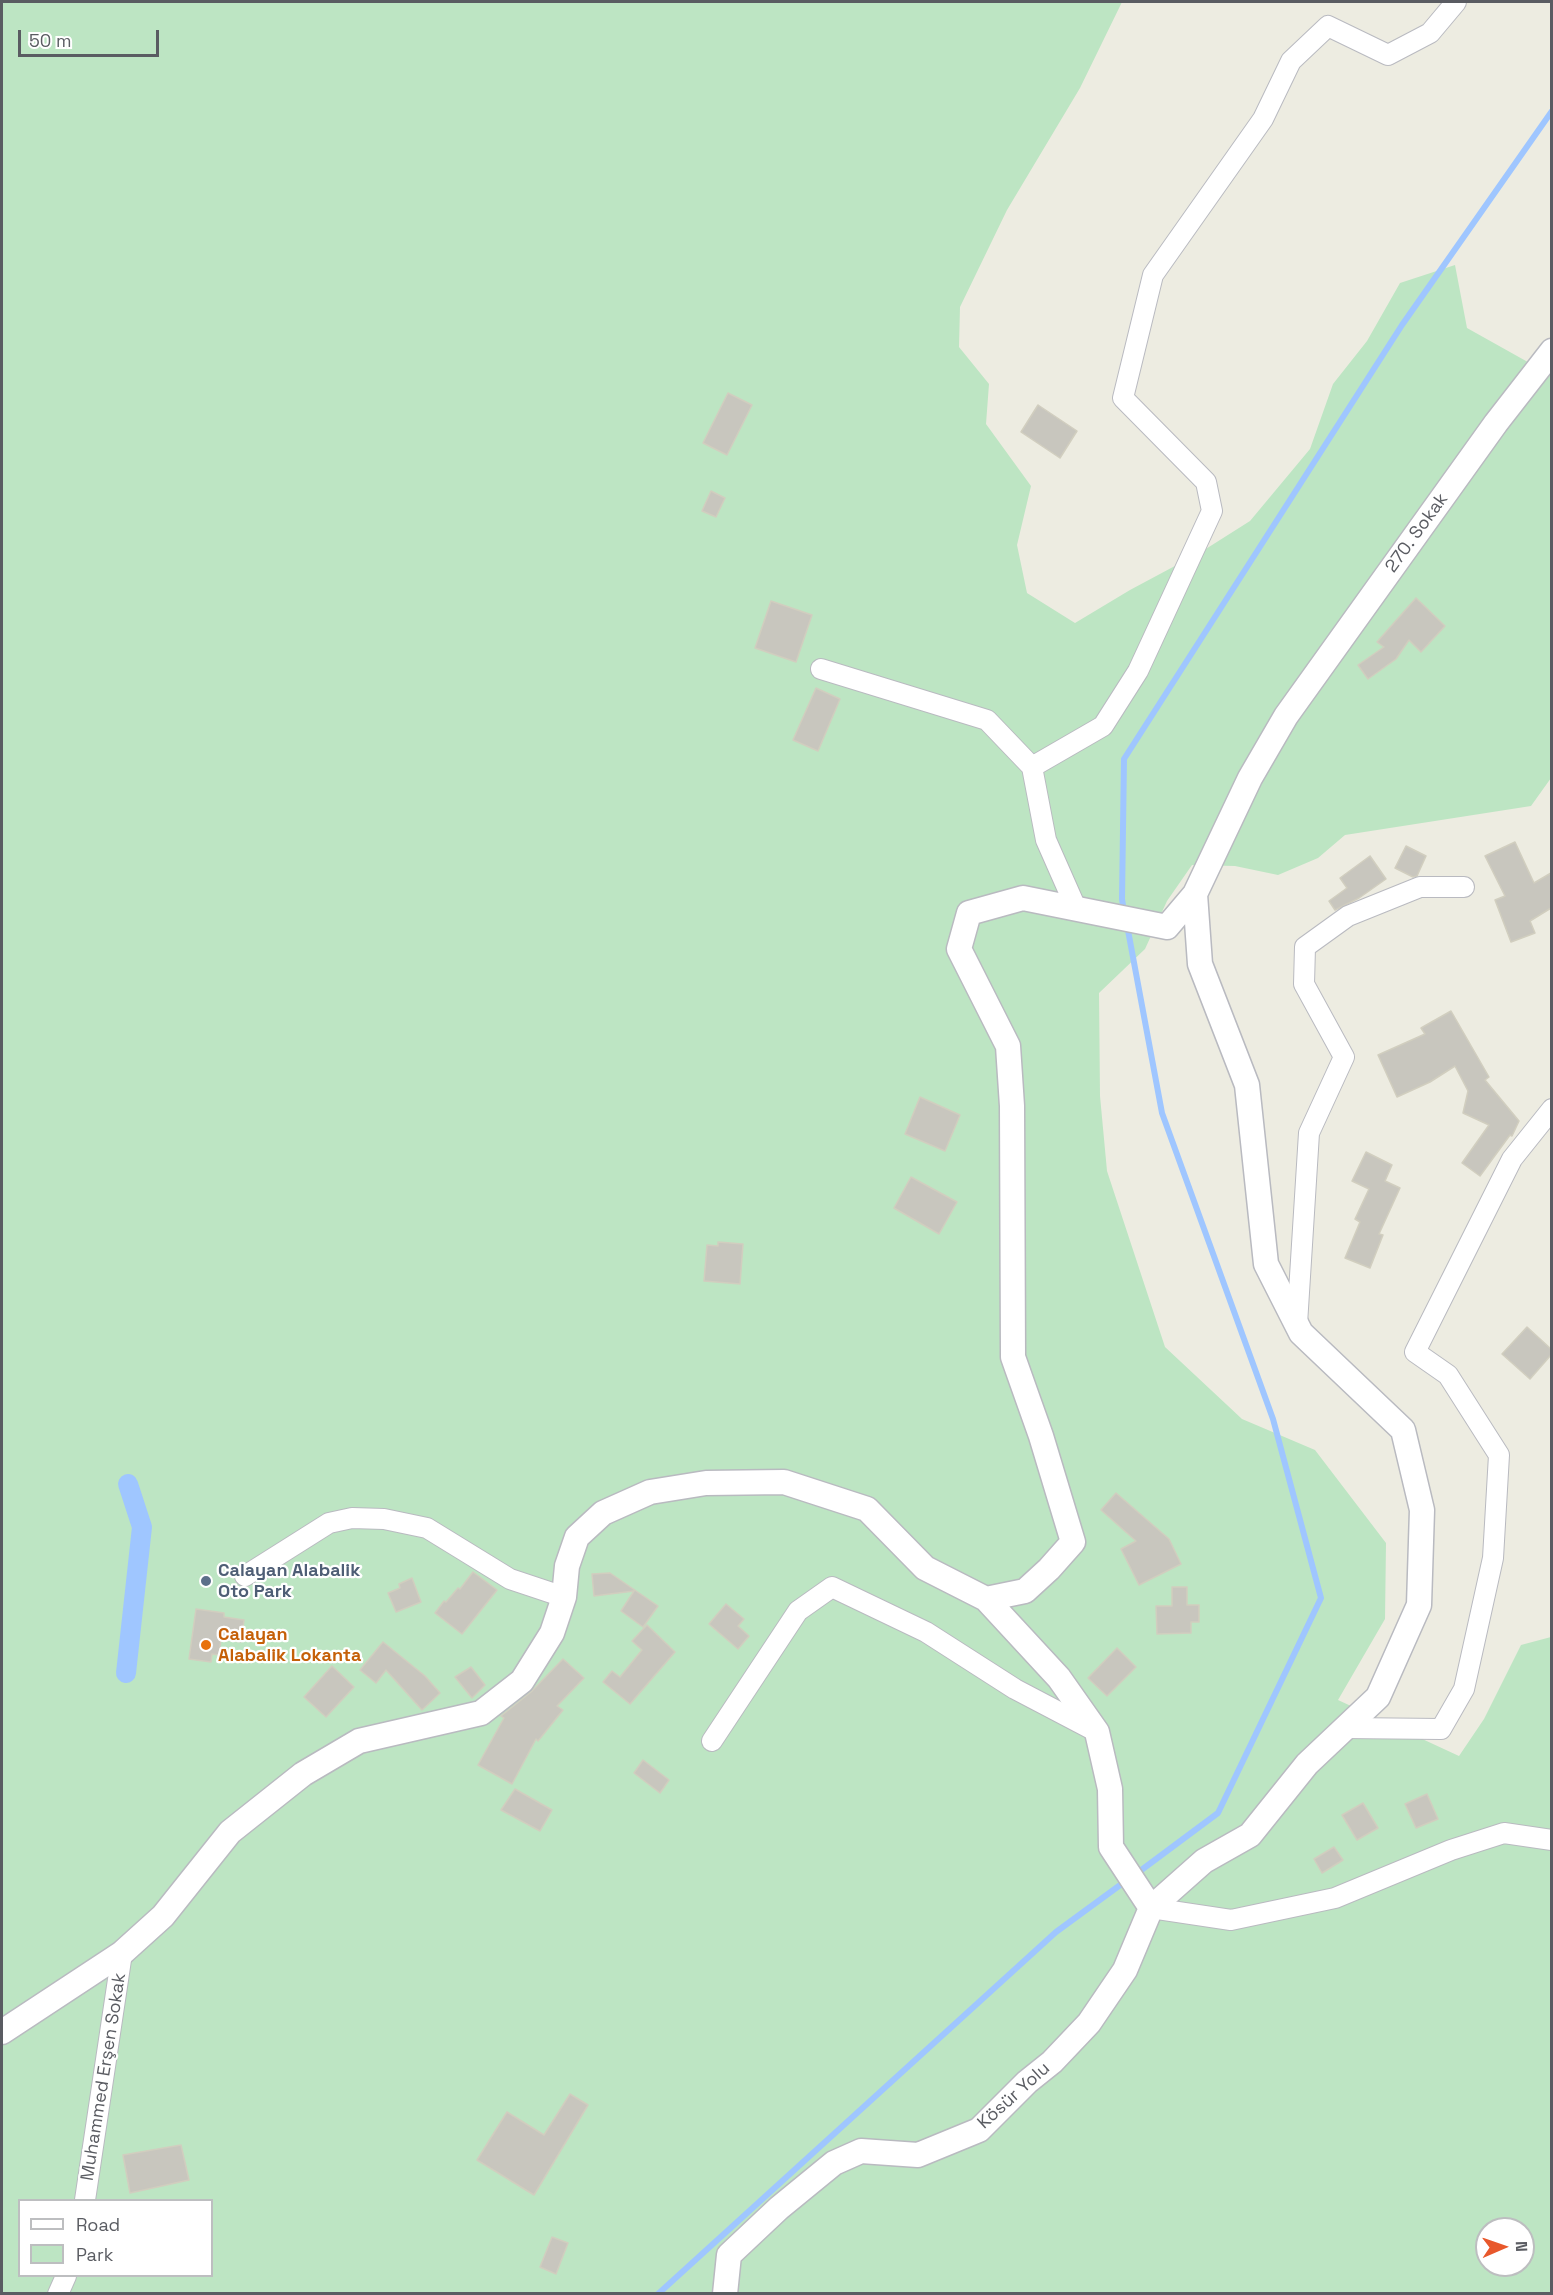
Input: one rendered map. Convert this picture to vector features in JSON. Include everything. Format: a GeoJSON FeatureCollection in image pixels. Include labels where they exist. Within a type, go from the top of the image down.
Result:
{"type":"FeatureCollection","features":[{"type":"Feature","properties":{"kind":"street"},"geometry":{"type":"LineString","coordinates":[[1032,767],[1103,726],[1138,671],[1212,511],[1206,482],[1123,398],[1152,275],[1263,119],[1291,61],[1328,27],[1388,55],[1430,33],[1456,2]]}},
{"type":"Feature","properties":{"kind":"street","name":"270. Sokak"},"geometry":{"type":"LineString","coordinates":[[1195,894],[1250,778],[1286,716],[1496,423],[1551,351]]}},
{"type":"Feature","properties":{"kind":"street"},"geometry":{"type":"LineString","coordinates":[[821,669],[987,720],[1032,767],[1046,840],[1076,908]]}},
{"type":"Feature","properties":{"kind":"street"},"geometry":{"type":"LineString","coordinates":[[1297,1324],[1309,1133],[1344,1058],[1304,984],[1305,947],[1348,916],[1420,887],[1464,887]]}},
{"type":"Feature","properties":{"kind":"street"},"geometry":{"type":"LineString","coordinates":[[986,1599],[1025,1591],[1073,1542],[1041,1436],[1012,1357],[1012,1106],[1008,1046],[959,949],[969,913],[1023,898],[1167,927],[1195,894]]}},
{"type":"Feature","properties":{"kind":"street"},"geometry":{"type":"LineString","coordinates":[[1151,1908],[1204,1861],[1250,1835],[1307,1764],[1378,1696],[1419,1605],[1422,1510],[1402,1430],[1309,1340],[1297,1324],[1266,1264],[1247,1085],[1200,964],[1195,894]]}},
{"type":"Feature","properties":{"kind":"street"},"geometry":{"type":"LineString","coordinates":[[1345,1728],[1441,1729],[1464,1689],[1493,1558],[1499,1455],[1448,1375],[1415,1352],[1512,1159],[1551,1109]]}},
{"type":"Feature","properties":{"kind":"street"},"geometry":{"type":"LineString","coordinates":[[2,2032],[122,1953],[163,1916],[230,1832],[303,1774],[359,1741],[481,1713],[522,1681],[552,1633],[564,1597],[567,1566],[577,1537],[603,1514],[650,1492],[706,1483],[784,1482],[867,1509],[925,1568],[986,1599],[1059,1678],[1097,1732],[1110,1789],[1111,1847],[1151,1908],[1231,1920],[1335,1898],[1451,1850],[1504,1833],[1551,1840]]}},
{"type":"Feature","properties":{"kind":"street"},"geometry":{"type":"LineString","coordinates":[[245,1576],[329,1523],[352,1518],[384,1519],[427,1528],[510,1579],[564,1597]]}},
{"type":"Feature","properties":{"kind":"street"},"geometry":{"type":"LineString","coordinates":[[712,1741],[798,1611],[832,1587],[926,1632],[1015,1689],[1097,1732]]}},
{"type":"Feature","properties":{"kind":"street","name":"Kösür Yolu"},"geometry":{"type":"LineString","coordinates":[[725,2294],[729,2255],[779,2208],[834,2163],[861,2151],[918,2155],[979,2130],[1089,2023],[1125,1970],[1151,1908]]}},
{"type":"Feature","properties":{"kind":"street","name":"Muhammed Erşen Sokak"},"geometry":{"type":"LineString","coordinates":[[85,2199],[122,1953]]}},
{"type":"Feature","properties":{"kind":"street"},"geometry":{"type":"LineString","coordinates":[[58,2294],[66,2277]]}},
{"type":"Feature","properties":{"kind":"green space"},"geometry":{"type":"Polygon","coordinates":[[[2,2],[1122,2],[1080,88],[1007,210],[960,307],[959,347],[989,384],[986,424],[1031,486],[1017,545],[1027,593],[1075,623],[1201,552],[1250,521],[1310,449],[1333,384],[1367,341],[1400,283],[1455,265],[1467,328],[1551,375],[1551,778],[1531,806],[1345,835],[1318,858],[1278,875],[1235,866],[1192,865],[1167,901],[1145,949],[1099,993],[1100,1096],[1107,1171],[1165,1347],[1242,1419],[1315,1450],[1386,1543],[1385,1619],[1338,1700],[1459,1756],[1484,1719],[1521,1645],[1551,1637],[1551,2293],[2,2294],[2,2]]]}},
{"type":"Feature","properties":{"kind":"building"},"geometry":{"type":"Polygon","coordinates":[[[728,393],[752,405],[727,455],[703,443],[728,393]]]}},
{"type":"Feature","properties":{"kind":"building"},"geometry":{"type":"Polygon","coordinates":[[[1038,405],[1077,431],[1060,458],[1021,432],[1038,405]]]}},
{"type":"Feature","properties":{"kind":"building"},"geometry":{"type":"Polygon","coordinates":[[[711,491],[725,498],[716,517],[702,511],[711,491]]]}},
{"type":"Feature","properties":{"kind":"building"},"geometry":{"type":"Polygon","coordinates":[[[1416,598],[1445,626],[1421,652],[1409,640],[1396,659],[1368,679],[1358,665],[1384,647],[1377,642],[1416,598]]]}},
{"type":"Feature","properties":{"kind":"building"},"geometry":{"type":"Polygon","coordinates":[[[771,601],[812,615],[796,662],[755,648],[771,601]]]}},
{"type":"Feature","properties":{"kind":"building"},"geometry":{"type":"Polygon","coordinates":[[[816,688],[840,699],[818,751],[793,740],[816,688]]]}},
{"type":"Feature","properties":{"kind":"building"},"geometry":{"type":"Polygon","coordinates":[[[1515,842],[1534,883],[1551,873],[1551,908],[1530,921],[1535,933],[1511,942],[1495,900],[1505,896],[1485,856],[1515,842]]]}},
{"type":"Feature","properties":{"kind":"building"},"geometry":{"type":"Polygon","coordinates":[[[1406,846],[1426,856],[1417,876],[1413,877],[1395,868],[1406,846]]]}},
{"type":"Feature","properties":{"kind":"building"},"geometry":{"type":"Polygon","coordinates":[[[1370,856],[1386,879],[1359,898],[1335,910],[1329,901],[1347,888],[1340,878],[1370,856]]]}},
{"type":"Feature","properties":{"kind":"building"},"geometry":{"type":"Polygon","coordinates":[[[1451,1011],[1489,1077],[1485,1080],[1519,1121],[1512,1136],[1510,1135],[1480,1176],[1462,1163],[1489,1125],[1463,1113],[1468,1091],[1455,1066],[1430,1082],[1397,1097],[1378,1055],[1425,1034],[1421,1028],[1451,1011]]]}},
{"type":"Feature","properties":{"kind":"building"},"geometry":{"type":"Polygon","coordinates":[[[920,1097],[960,1115],[945,1151],[905,1134],[920,1097]]]}},
{"type":"Feature","properties":{"kind":"building"},"geometry":{"type":"Polygon","coordinates":[[[1366,1152],[1392,1165],[1385,1181],[1400,1188],[1379,1234],[1383,1235],[1370,1268],[1345,1258],[1360,1222],[1355,1219],[1369,1189],[1352,1181],[1366,1152]]]}},
{"type":"Feature","properties":{"kind":"building"},"geometry":{"type":"Polygon","coordinates":[[[911,1177],[957,1202],[939,1234],[894,1208],[911,1177]]]}},
{"type":"Feature","properties":{"kind":"building"},"geometry":{"type":"Polygon","coordinates":[[[718,1242],[743,1244],[740,1284],[704,1281],[707,1245],[718,1246],[718,1242]]]}},
{"type":"Feature","properties":{"kind":"building"},"geometry":{"type":"Polygon","coordinates":[[[1527,1327],[1551,1349],[1551,1355],[1530,1379],[1502,1354],[1527,1327]]]}},
{"type":"Feature","properties":{"kind":"building"},"geometry":{"type":"Polygon","coordinates":[[[1116,1493],[1169,1539],[1181,1564],[1139,1585],[1121,1549],[1136,1541],[1101,1510],[1116,1493]]]}},
{"type":"Feature","properties":{"kind":"building"},"geometry":{"type":"Polygon","coordinates":[[[473,1572],[497,1590],[462,1634],[435,1613],[444,1601],[446,1602],[458,1588],[460,1589],[473,1572]]]}},
{"type":"Feature","properties":{"kind":"building"},"geometry":{"type":"Polygon","coordinates":[[[610,1573],[658,1606],[643,1627],[621,1611],[634,1591],[594,1596],[592,1574],[610,1573]]]}},
{"type":"Feature","properties":{"kind":"building"},"geometry":{"type":"Polygon","coordinates":[[[412,1578],[421,1602],[396,1612],[388,1593],[400,1588],[399,1584],[412,1578]]]}},
{"type":"Feature","properties":{"kind":"building"},"geometry":{"type":"Polygon","coordinates":[[[1172,1587],[1187,1587],[1187,1605],[1199,1605],[1199,1622],[1191,1622],[1191,1633],[1157,1634],[1156,1606],[1172,1606],[1172,1587]]]}},
{"type":"Feature","properties":{"kind":"building"},"geometry":{"type":"Polygon","coordinates":[[[726,1604],[744,1619],[738,1626],[749,1636],[738,1649],[709,1624],[726,1604]]]}},
{"type":"Feature","properties":{"kind":"building","name":"Calayan Alabalik Lokanta"},"geometry":{"type":"Polygon","coordinates":[[[196,1609],[224,1613],[224,1617],[244,1620],[241,1642],[221,1639],[219,1655],[212,1654],[211,1662],[189,1659],[196,1609]]]}},
{"type":"Feature","properties":{"kind":"building"},"geometry":{"type":"Polygon","coordinates":[[[647,1625],[675,1652],[630,1704],[603,1682],[612,1671],[620,1677],[642,1650],[632,1641],[647,1625]]]}},
{"type":"Feature","properties":{"kind":"building"},"geometry":{"type":"Polygon","coordinates":[[[383,1642],[425,1676],[440,1693],[422,1710],[386,1670],[376,1683],[360,1670],[383,1642]]]}},
{"type":"Feature","properties":{"kind":"building"},"geometry":{"type":"Polygon","coordinates":[[[1117,1648],[1136,1667],[1107,1696],[1088,1678],[1117,1648]]]}},
{"type":"Feature","properties":{"kind":"building"},"geometry":{"type":"Polygon","coordinates":[[[563,1659],[584,1678],[557,1706],[563,1710],[538,1741],[536,1739],[512,1784],[478,1765],[504,1718],[501,1716],[531,1692],[563,1659]]]}},
{"type":"Feature","properties":{"kind":"building"},"geometry":{"type":"Polygon","coordinates":[[[332,1666],[354,1687],[326,1717],[304,1697],[332,1666]]]}},
{"type":"Feature","properties":{"kind":"building"},"geometry":{"type":"Polygon","coordinates":[[[471,1667],[485,1685],[472,1698],[455,1677],[471,1667]]]}},
{"type":"Feature","properties":{"kind":"building"},"geometry":{"type":"Polygon","coordinates":[[[643,1760],[669,1780],[660,1793],[634,1773],[643,1760]]]}},
{"type":"Feature","properties":{"kind":"building"},"geometry":{"type":"Polygon","coordinates":[[[515,1789],[552,1810],[540,1831],[501,1810],[515,1789]]]}},
{"type":"Feature","properties":{"kind":"building"},"geometry":{"type":"Polygon","coordinates":[[[1427,1794],[1438,1819],[1416,1828],[1405,1804],[1427,1794]]]}},
{"type":"Feature","properties":{"kind":"building"},"geometry":{"type":"Polygon","coordinates":[[[1363,1803],[1378,1828],[1357,1840],[1342,1815],[1363,1803]]]}},
{"type":"Feature","properties":{"kind":"building"},"geometry":{"type":"Polygon","coordinates":[[[1334,1847],[1343,1860],[1322,1873],[1314,1859],[1334,1847]]]}},
{"type":"Feature","properties":{"kind":"building"},"geometry":{"type":"Polygon","coordinates":[[[570,2094],[588,2105],[534,2195],[477,2160],[507,2112],[544,2135],[570,2094]]]}},
{"type":"Feature","properties":{"kind":"building"},"geometry":{"type":"Polygon","coordinates":[[[181,2145],[189,2180],[130,2193],[123,2155],[181,2145]]]}},
{"type":"Feature","properties":{"kind":"building"},"geometry":{"type":"Polygon","coordinates":[[[552,2237],[568,2243],[556,2274],[540,2267],[552,2237]]]}},
{"type":"Feature","properties":{"kind":"waterway"},"geometry":{"type":"LineString","coordinates":[[1124,912],[1122,899],[1124,759],[1402,325],[1552,111]]}},
{"type":"Feature","properties":{"kind":"waterway"},"geometry":{"type":"LineString","coordinates":[[1127,925],[1162,1113],[1273,1419],[1321,1598],[1218,1813],[1136,1874]]}},
{"type":"Feature","properties":{"kind":"waterway"},"geometry":{"type":"LineString","coordinates":[[126,1673],[142,1527],[128,1484]]}},
{"type":"Feature","properties":{"kind":"waterway"},"geometry":{"type":"LineString","coordinates":[[658,2294],[1056,1932],[1127,1880]]}},
{"type":"Feature","properties":{"kind":"place","name":"Calayan Alabalik Oto Park"},"geometry":{"type":"Point","coordinates":[206,1581]}},
{"type":"Feature","properties":{"kind":"place","name":"Calayan Alabalik Lokanta"},"geometry":{"type":"Point","coordinates":[206,1645]}}]}
